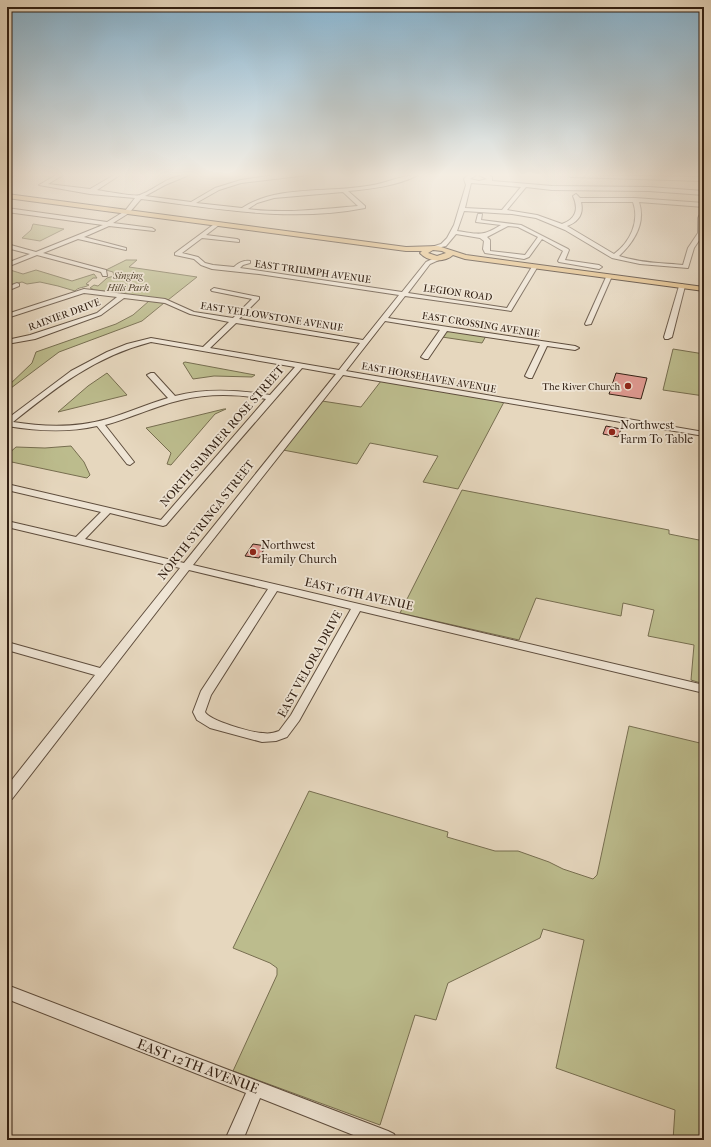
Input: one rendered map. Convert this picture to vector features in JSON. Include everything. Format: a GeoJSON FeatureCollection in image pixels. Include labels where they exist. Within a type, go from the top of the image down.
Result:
{"type":"FeatureCollection","features":[{"type":"Feature","properties":{"kind":"main road"},"geometry":{"type":"LineString","coordinates":[[251,229],[406,249],[447,249],[465,257]]}},
{"type":"Feature","properties":{"kind":"main road"},"geometry":{"type":"LineString","coordinates":[[406,249],[426,258],[465,257],[704,289]]}},
{"type":"Feature","properties":{"kind":"main road"},"geometry":{"type":"LineString","coordinates":[[426,258],[425,251],[430,249]]}},
{"type":"Feature","properties":{"kind":"main road"},"geometry":{"type":"LineString","coordinates":[[441,258],[450,255],[447,249]]}},
{"type":"Feature","properties":{"kind":"street"},"geometry":{"type":"LineString","coordinates":[[7,265],[80,238],[99,229]]}},
{"type":"Feature","properties":{"kind":"street"},"geometry":{"type":"LineString","coordinates":[[141,229],[152,230]]}},
{"type":"Feature","properties":{"kind":"street","name":"EAST TRIUMPH AVENUE"},"geometry":{"type":"LineString","coordinates":[[211,229],[177,254],[196,258],[203,264],[212,267],[259,272],[404,294]]}},
{"type":"Feature","properties":{"kind":"street"},"geometry":{"type":"LineString","coordinates":[[447,249],[454,229]]}},
{"type":"Feature","properties":{"kind":"street"},"geometry":{"type":"LineString","coordinates":[[453,232],[482,236],[488,235],[499,229]]}},
{"type":"Feature","properties":{"kind":"street"},"geometry":{"type":"LineString","coordinates":[[525,229],[566,250],[561,261],[599,267]]}},
{"type":"Feature","properties":{"kind":"street"},"geometry":{"type":"LineString","coordinates":[[566,229],[614,256],[631,261],[686,267],[691,248],[700,233],[700,229]]}},
{"type":"Feature","properties":{"kind":"street"},"geometry":{"type":"LineString","coordinates":[[614,256],[623,251],[636,229]]}},
{"type":"Feature","properties":{"kind":"street"},"geometry":{"type":"LineString","coordinates":[[200,236],[238,241]]}},
{"type":"Feature","properties":{"kind":"street"},"geometry":{"type":"LineString","coordinates":[[482,236],[487,240],[487,252],[524,257],[527,256],[541,236]]}},
{"type":"Feature","properties":{"kind":"street"},"geometry":{"type":"LineString","coordinates":[[80,238],[124,249]]}},
{"type":"Feature","properties":{"kind":"street"},"geometry":{"type":"LineString","coordinates":[[7,246],[35,254],[104,275],[104,271],[97,269],[35,254],[7,249]]}},
{"type":"Feature","properties":{"kind":"street","name":"NORTH SYRINGA STREET"},"geometry":{"type":"LineString","coordinates":[[7,795],[186,567],[404,294],[426,258]]}},
{"type":"Feature","properties":{"kind":"street"},"geometry":{"type":"LineString","coordinates":[[234,270],[241,264],[248,262]]}},
{"type":"Feature","properties":{"kind":"street","name":"LEGION ROAD"},"geometry":{"type":"LineString","coordinates":[[404,294],[509,310],[535,266]]}},
{"type":"Feature","properties":{"kind":"street"},"geometry":{"type":"LineString","coordinates":[[588,324],[609,276]]}},
{"type":"Feature","properties":{"kind":"street"},"geometry":{"type":"LineString","coordinates":[[7,289],[17,285]]}},
{"type":"Feature","properties":{"kind":"street"},"geometry":{"type":"LineString","coordinates":[[668,338],[682,286]]}},
{"type":"Feature","properties":{"kind":"street","name":"EAST YELLOWSTONE AVENUE"},"geometry":{"type":"LineString","coordinates":[[7,316],[84,290],[170,302],[188,312],[365,342]]}},
{"type":"Feature","properties":{"kind":"street"},"geometry":{"type":"LineString","coordinates":[[206,349],[257,298],[214,290]]}},
{"type":"Feature","properties":{"kind":"street","name":"RAINIER DRIVE"},"geometry":{"type":"LineString","coordinates":[[7,342],[32,337],[99,314],[105,311],[122,296]]}},
{"type":"Feature","properties":{"kind":"street","name":"EAST CROSSING AVENUE"},"geometry":{"type":"LineString","coordinates":[[384,319],[575,348]]}},
{"type":"Feature","properties":{"kind":"street"},"geometry":{"type":"LineString","coordinates":[[425,357],[444,328]]}},
{"type":"Feature","properties":{"kind":"street","name":"EAST HORSEHAVEN AVENUE"},"geometry":{"type":"LineString","coordinates":[[7,423],[60,381],[86,364],[116,350],[151,340],[704,434]]}},
{"type":"Feature","properties":{"kind":"street"},"geometry":{"type":"LineString","coordinates":[[529,376],[545,344]]}},
{"type":"Feature","properties":{"kind":"street","name":"NORTH SUMMER ROSE STREET"},"geometry":{"type":"LineString","coordinates":[[108,510],[163,523],[270,397],[300,365]]}},
{"type":"Feature","properties":{"kind":"street"},"geometry":{"type":"LineString","coordinates":[[151,375],[173,399]]}},
{"type":"Feature","properties":{"kind":"street"},"geometry":{"type":"LineString","coordinates":[[7,423],[53,429],[100,424],[173,399],[196,394],[225,392],[270,397]]}},
{"type":"Feature","properties":{"kind":"street"},"geometry":{"type":"LineString","coordinates":[[100,424],[130,462]]}},
{"type":"Feature","properties":{"kind":"street"},"geometry":{"type":"LineString","coordinates":[[7,488],[108,510]]}},
{"type":"Feature","properties":{"kind":"street"},"geometry":{"type":"LineString","coordinates":[[78,541],[108,510]]}},
{"type":"Feature","properties":{"kind":"street","name":"EAST 16TH AVENUE"},"geometry":{"type":"LineString","coordinates":[[7,524],[704,689]]}},
{"type":"Feature","properties":{"kind":"street","name":"EAST VELORA DRIVE"},"geometry":{"type":"LineString","coordinates":[[275,587],[205,694],[200,712],[201,717],[214,725],[262,738],[276,737],[283,734],[295,718],[357,607]]}},
{"type":"Feature","properties":{"kind":"street"},"geometry":{"type":"LineString","coordinates":[[7,646],[103,673]]}},
{"type":"Feature","properties":{"kind":"street","name":"EAST 12TH AVENUE"},"geometry":{"type":"LineString","coordinates":[[7,992],[388,1140]]}},
{"type":"Feature","properties":{"kind":"street"},"geometry":{"type":"LineString","coordinates":[[234,1140],[256,1088]]}},
{"type":"Feature","properties":{"kind":"green space"},"geometry":{"type":"Polygon","coordinates":[[[31,229],[64,229],[40,241],[22,238],[31,229]]]}},
{"type":"Feature","properties":{"kind":"green space","name":"Singing Hills Park"},"geometry":{"type":"Polygon","coordinates":[[[126,260],[137,260],[129,267],[197,277],[168,300],[95,290],[90,288],[94,285],[98,286],[107,278],[114,276],[113,272],[106,270],[126,260]]]}},
{"type":"Feature","properties":{"kind":"green space"},"geometry":{"type":"Polygon","coordinates":[[[7,269],[23,274],[36,270],[72,281],[94,274],[97,278],[93,278],[86,284],[89,285],[75,291],[40,282],[27,284],[22,282],[10,285],[7,284],[7,269]]]}},
{"type":"Feature","properties":{"kind":"green space"},"geometry":{"type":"Polygon","coordinates":[[[149,301],[164,303],[142,321],[59,352],[7,391],[7,387],[32,363],[36,352],[116,324],[133,315],[149,301]]]}},
{"type":"Feature","properties":{"kind":"green space"},"geometry":{"type":"Polygon","coordinates":[[[452,331],[486,336],[482,343],[442,337],[446,332],[452,331]]]}},
{"type":"Feature","properties":{"kind":"green space"},"geometry":{"type":"Polygon","coordinates":[[[673,349],[704,354],[704,396],[663,390],[673,349]]]}},
{"type":"Feature","properties":{"kind":"green space"},"geometry":{"type":"Polygon","coordinates":[[[185,362],[255,375],[252,377],[214,376],[193,379],[183,363],[185,362]]]}},
{"type":"Feature","properties":{"kind":"green space"},"geometry":{"type":"Polygon","coordinates":[[[107,373],[127,395],[58,412],[88,386],[107,373]]]}},
{"type":"Feature","properties":{"kind":"green space"},"geometry":{"type":"Polygon","coordinates":[[[381,381],[504,402],[458,489],[423,482],[438,456],[370,443],[357,464],[283,450],[322,401],[361,407],[381,381]]]}},
{"type":"Feature","properties":{"kind":"green space"},"geometry":{"type":"Polygon","coordinates":[[[226,409],[215,414],[171,465],[167,464],[171,453],[146,428],[226,409]]]}},
{"type":"Feature","properties":{"kind":"green space"},"geometry":{"type":"Polygon","coordinates":[[[71,446],[84,462],[90,475],[87,478],[7,461],[7,455],[16,447],[45,448],[71,446]]]}},
{"type":"Feature","properties":{"kind":"green space"},"geometry":{"type":"Polygon","coordinates":[[[462,490],[669,530],[669,534],[704,541],[704,684],[691,680],[694,645],[648,636],[654,610],[623,603],[621,616],[536,598],[519,640],[400,613],[462,490]]]}},
{"type":"Feature","properties":{"kind":"green space"},"geometry":{"type":"Polygon","coordinates":[[[629,726],[704,744],[704,1140],[673,1140],[675,1110],[556,1068],[584,940],[543,929],[540,938],[448,983],[436,1020],[415,1015],[380,1125],[233,1071],[277,975],[277,968],[270,963],[233,948],[309,791],[448,832],[447,837],[495,851],[518,851],[593,879],[597,875],[629,726]]]}},
{"type":"Feature","properties":{"kind":"building","name":"The River Church"},"geometry":{"type":"Polygon","coordinates":[[[616,373],[647,378],[641,399],[609,394],[616,373]]]}},
{"type":"Feature","properties":{"kind":"building","name":"Northwest Farm To Table"},"geometry":{"type":"Polygon","coordinates":[[[606,426],[621,429],[618,437],[603,434],[606,426]]]}},
{"type":"Feature","properties":{"kind":"building","name":"Northwest Family Church"},"geometry":{"type":"Polygon","coordinates":[[[253,544],[266,546],[259,558],[245,556],[253,544]]]}},
{"type":"Feature","properties":{"kind":"place","name":"The River Church"},"geometry":{"type":"Point","coordinates":[628,386]}},
{"type":"Feature","properties":{"kind":"place","name":"Northwest Farm To Table"},"geometry":{"type":"Point","coordinates":[612,432]}},
{"type":"Feature","properties":{"kind":"place","name":"Northwest Family Church"},"geometry":{"type":"Point","coordinates":[253,552]}}]}
